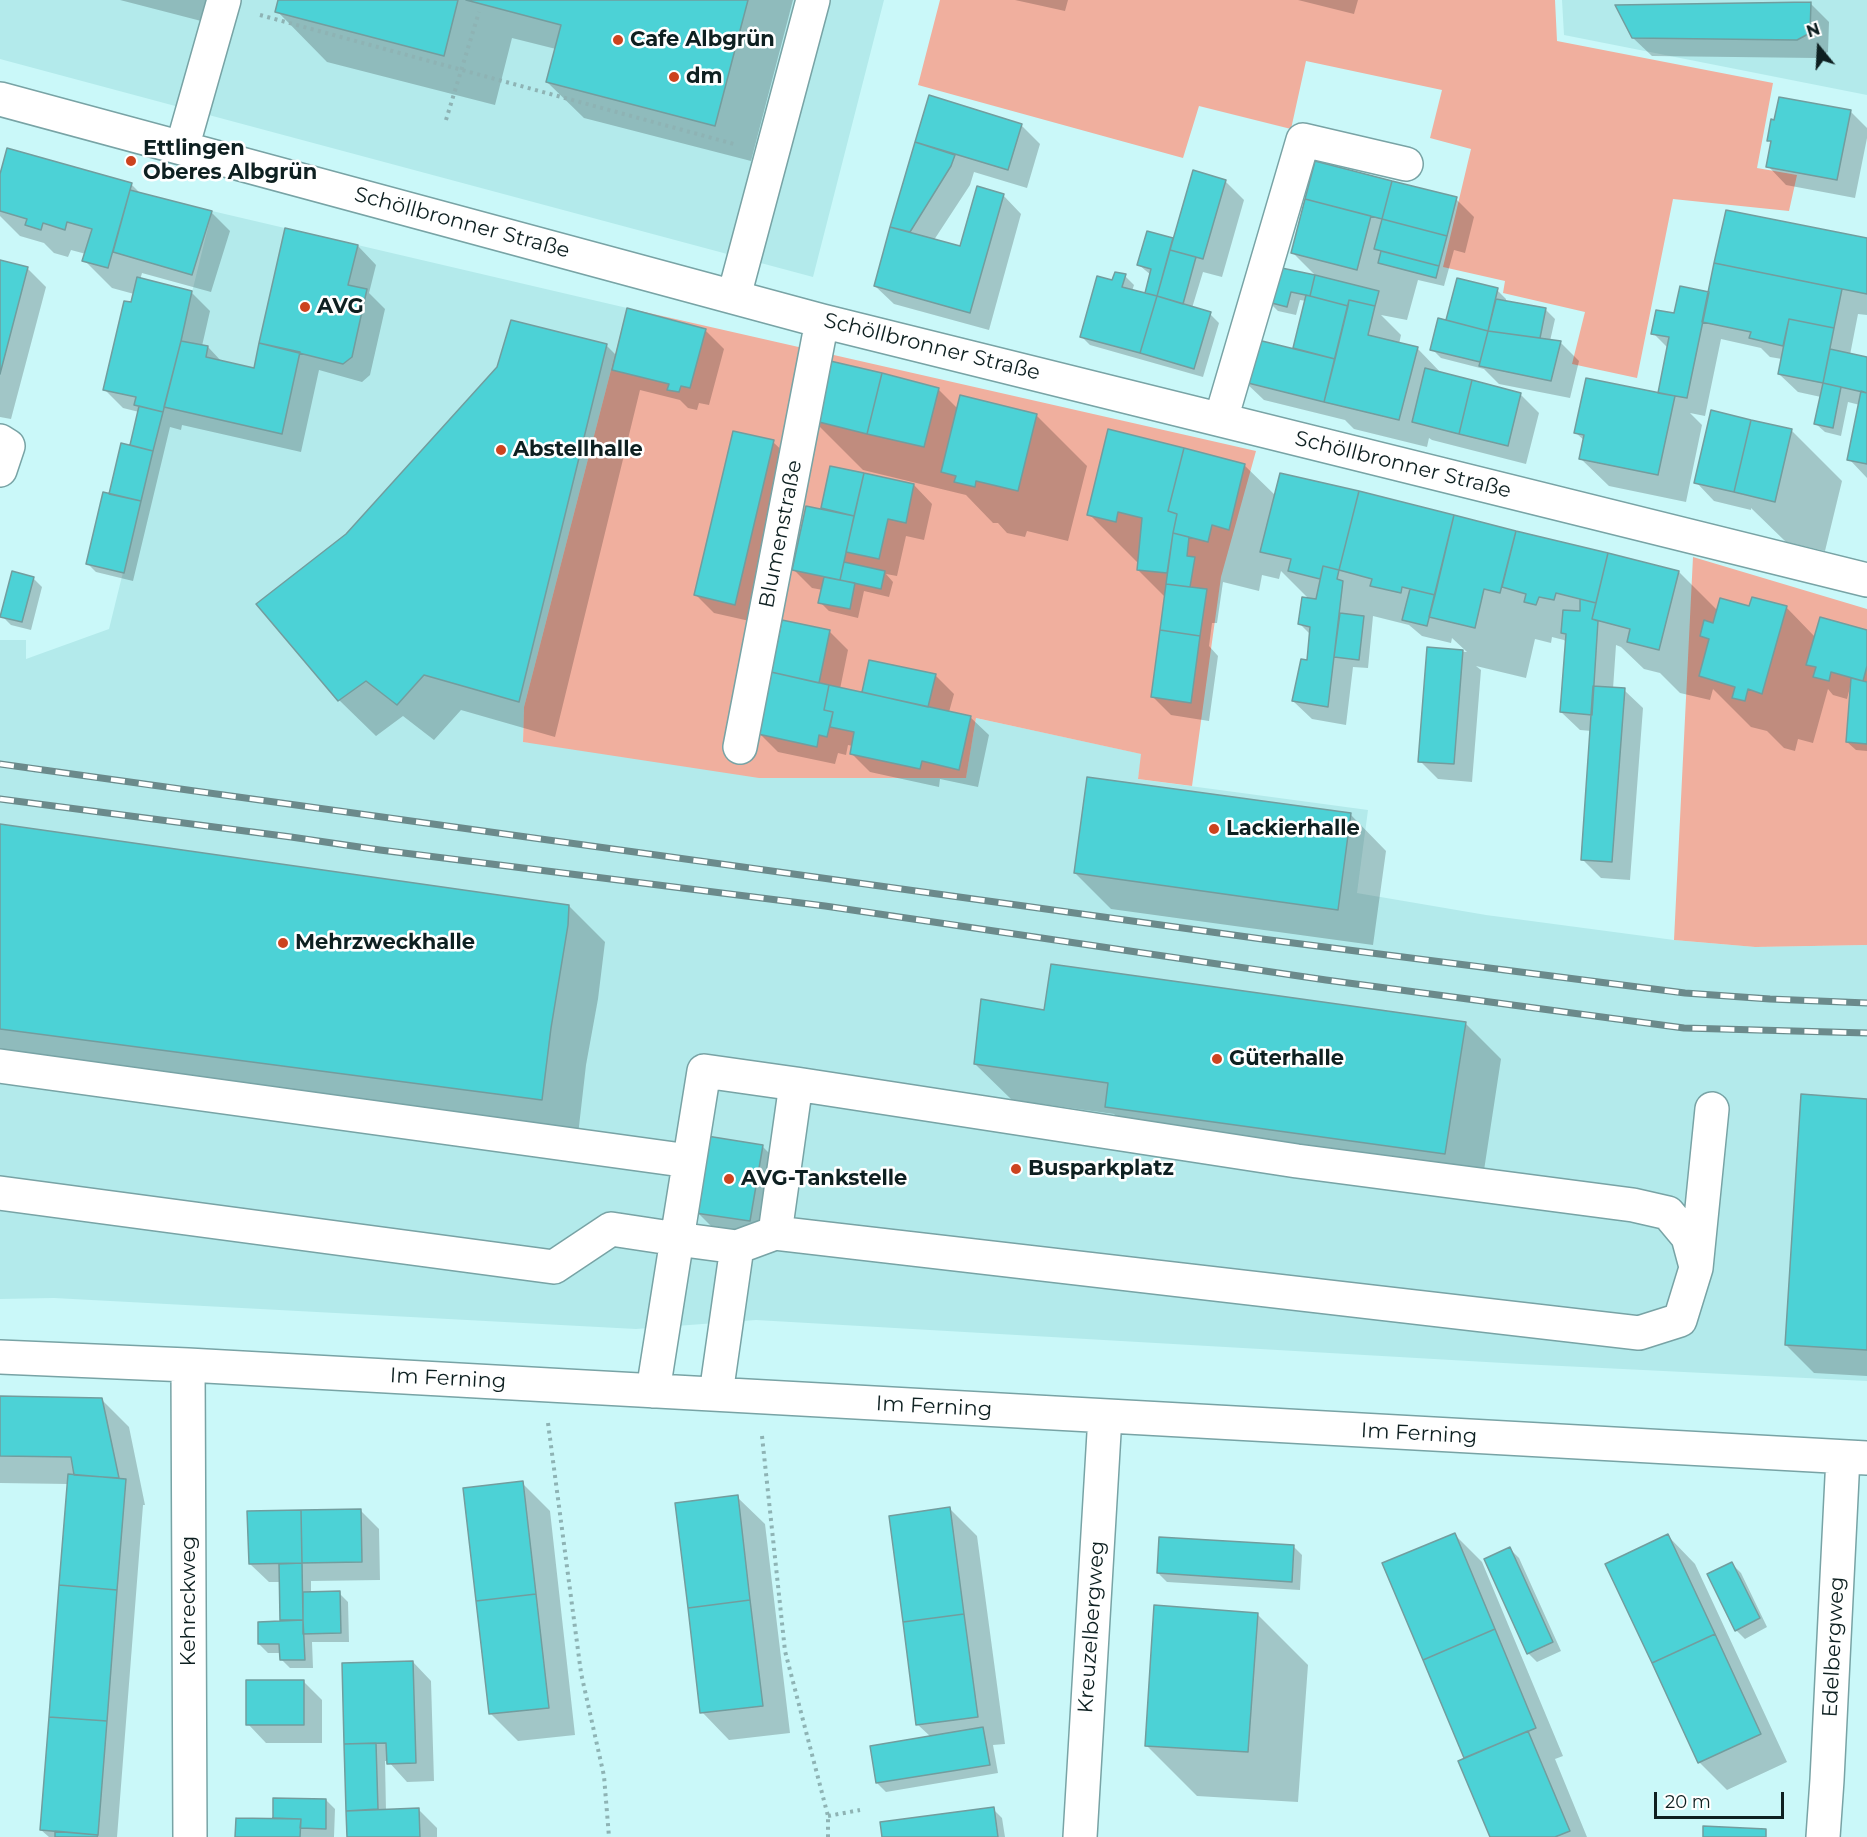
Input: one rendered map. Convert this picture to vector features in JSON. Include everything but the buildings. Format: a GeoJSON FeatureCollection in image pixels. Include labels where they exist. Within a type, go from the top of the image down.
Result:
{"type":"FeatureCollection","features":[{"type":"Feature","properties":{"kind":"street"},"geometry":{"type":"LineString","coordinates":[[734,296],[813,0]]}},
{"type":"Feature","properties":{"kind":"street"},"geometry":{"type":"LineString","coordinates":[[182,148],[223,3]]}},
{"type":"Feature","properties":{"kind":"street","name":"Schöllbronner Straße"},"geometry":{"type":"LineString","coordinates":[[0,99],[822,321],[1867,580]]}},
{"type":"Feature","properties":{"kind":"street"},"geometry":{"type":"LineString","coordinates":[[1221,419],[1303,140],[1406,164]]}},
{"type":"Feature","properties":{"kind":"street","name":"Blumenstraße"},"geometry":{"type":"LineString","coordinates":[[740,747],[822,321]]}},
{"type":"Feature","properties":{"kind":"street"},"geometry":{"type":"LineString","coordinates":[[0,441],[8,446],[0,470]]}},
{"type":"Feature","properties":{"kind":"street"},"geometry":{"type":"LineString","coordinates":[[0,1066],[690,1161]]}},
{"type":"Feature","properties":{"kind":"street"},"geometry":{"type":"LineString","coordinates":[[653,1391],[704,1071],[1297,1161],[1632,1205],[1668,1213],[1688,1237],[1696,1268]]}},
{"type":"Feature","properties":{"kind":"street"},"geometry":{"type":"LineString","coordinates":[[775,1233],[796,1084]]}},
{"type":"Feature","properties":{"kind":"street"},"geometry":{"type":"LineString","coordinates":[[0,1193],[554,1267],[611,1229],[737,1247],[775,1233],[1640,1333],[1680,1320],[1696,1268],[1712,1109]]}},
{"type":"Feature","properties":{"kind":"street"},"geometry":{"type":"LineString","coordinates":[[716,1394],[737,1247]]}},
{"type":"Feature","properties":{"kind":"street","name":"Im Ferning"},"geometry":{"type":"LineString","coordinates":[[0,1357],[758,1396],[1855,1458]]}},
{"type":"Feature","properties":{"kind":"street","name":"Kehreckweg"},"geometry":{"type":"LineString","coordinates":[[188,1365],[190,1837]]}},
{"type":"Feature","properties":{"kind":"street","name":"Kreuzelbergweg"},"geometry":{"type":"LineString","coordinates":[[1080,1837],[1105,1416]]}},
{"type":"Feature","properties":{"kind":"street","name":"Edelbergweg"},"geometry":{"type":"LineString","coordinates":[[1823,1837],[1855,1458]]}},
{"type":"Feature","properties":{"kind":"path"},"geometry":{"type":"LineString","coordinates":[[223,3],[772,154]]}},
{"type":"Feature","properties":{"kind":"path"},"geometry":{"type":"LineString","coordinates":[[446,120],[479,12]]}},
{"type":"Feature","properties":{"kind":"path"},"geometry":{"type":"LineString","coordinates":[[543,1385],[581,1673],[604,1776],[609,1837]]}},
{"type":"Feature","properties":{"kind":"path"},"geometry":{"type":"LineString","coordinates":[[758,1396],[785,1651],[828,1816],[828,1837]]}},
{"type":"Feature","properties":{"kind":"path"},"geometry":{"type":"LineString","coordinates":[[828,1816],[860,1810]]}},
{"type":"Feature","properties":{"kind":"shaded area"},"geometry":{"type":"Polygon","coordinates":[[[0,0],[884,0],[813,277],[0,59],[0,0]]]}},
{"type":"Feature","properties":{"kind":"shaded area"},"geometry":{"type":"Polygon","coordinates":[[[940,0],[1555,0],[1557,41],[1773,83],[1757,168],[1797,175],[1789,211],[1673,199],[1637,378],[1572,364],[1585,312],[1503,293],[1505,281],[1443,267],[1471,149],[1430,138],[1442,90],[1306,61],[1291,129],[1199,106],[1183,158],[918,85],[940,0]]]}},
{"type":"Feature","properties":{"kind":"shaded area"},"geometry":{"type":"Polygon","coordinates":[[[1562,0],[1867,0],[1867,95],[1564,35],[1562,0]]]}},
{"type":"Feature","properties":{"kind":"shaded area"},"geometry":{"type":"Polygon","coordinates":[[[212,211],[627,308],[524,707],[523,742],[966,777],[976,718],[1142,754],[1138,779],[1368,810],[1357,893],[1486,915],[1674,940],[1755,947],[1867,945],[1867,1381],[1521,1364],[756,1320],[636,1329],[54,1298],[0,1299],[0,640],[26,640],[26,659],[109,629],[212,211]]]}},
{"type":"Feature","properties":{"kind":"shaded area"},"geometry":{"type":"Polygon","coordinates":[[[627,308],[1256,451],[1221,577],[1192,786],[1138,779],[1141,754],[976,718],[966,778],[759,778],[523,742],[524,707],[627,308]]]}},
{"type":"Feature","properties":{"kind":"shaded area"},"geometry":{"type":"Polygon","coordinates":[[[1693,557],[1867,609],[1867,945],[1755,947],[1674,940],[1693,557]]]}},
{"type":"Feature","properties":{"kind":"railway"},"geometry":{"type":"LineString","coordinates":[[0,764],[1262,939],[1685,993],[1867,1003]]}},
{"type":"Feature","properties":{"kind":"railway"},"geometry":{"type":"LineString","coordinates":[[0,799],[825,906],[1326,980],[1684,1028],[1867,1033]]}},
{"type":"Feature","properties":{"kind":"place","name":"Cafe Albgrün"},"geometry":{"type":"Point","coordinates":[618,40]}},
{"type":"Feature","properties":{"kind":"place","name":"dm"},"geometry":{"type":"Point","coordinates":[674,77]}},
{"type":"Feature","properties":{"kind":"place","name":"Ettlingen Oberes Albgrün"},"geometry":{"type":"Point","coordinates":[131,161]}},
{"type":"Feature","properties":{"kind":"place","name":"AVG"},"geometry":{"type":"Point","coordinates":[305,307]}},
{"type":"Feature","properties":{"kind":"place","name":"Abstellhalle"},"geometry":{"type":"Point","coordinates":[501,450]}},
{"type":"Feature","properties":{"kind":"place","name":"Lackierhalle"},"geometry":{"type":"Point","coordinates":[1214,829]}},
{"type":"Feature","properties":{"kind":"place","name":"Mehrzweckhalle"},"geometry":{"type":"Point","coordinates":[283,943]}},
{"type":"Feature","properties":{"kind":"place","name":"Güterhalle"},"geometry":{"type":"Point","coordinates":[1217,1059]}},
{"type":"Feature","properties":{"kind":"place","name":"Busparkplatz"},"geometry":{"type":"Point","coordinates":[1016,1169]}},
{"type":"Feature","properties":{"kind":"place","name":"AVG-Tankstelle"},"geometry":{"type":"Point","coordinates":[729,1179]}}]}
